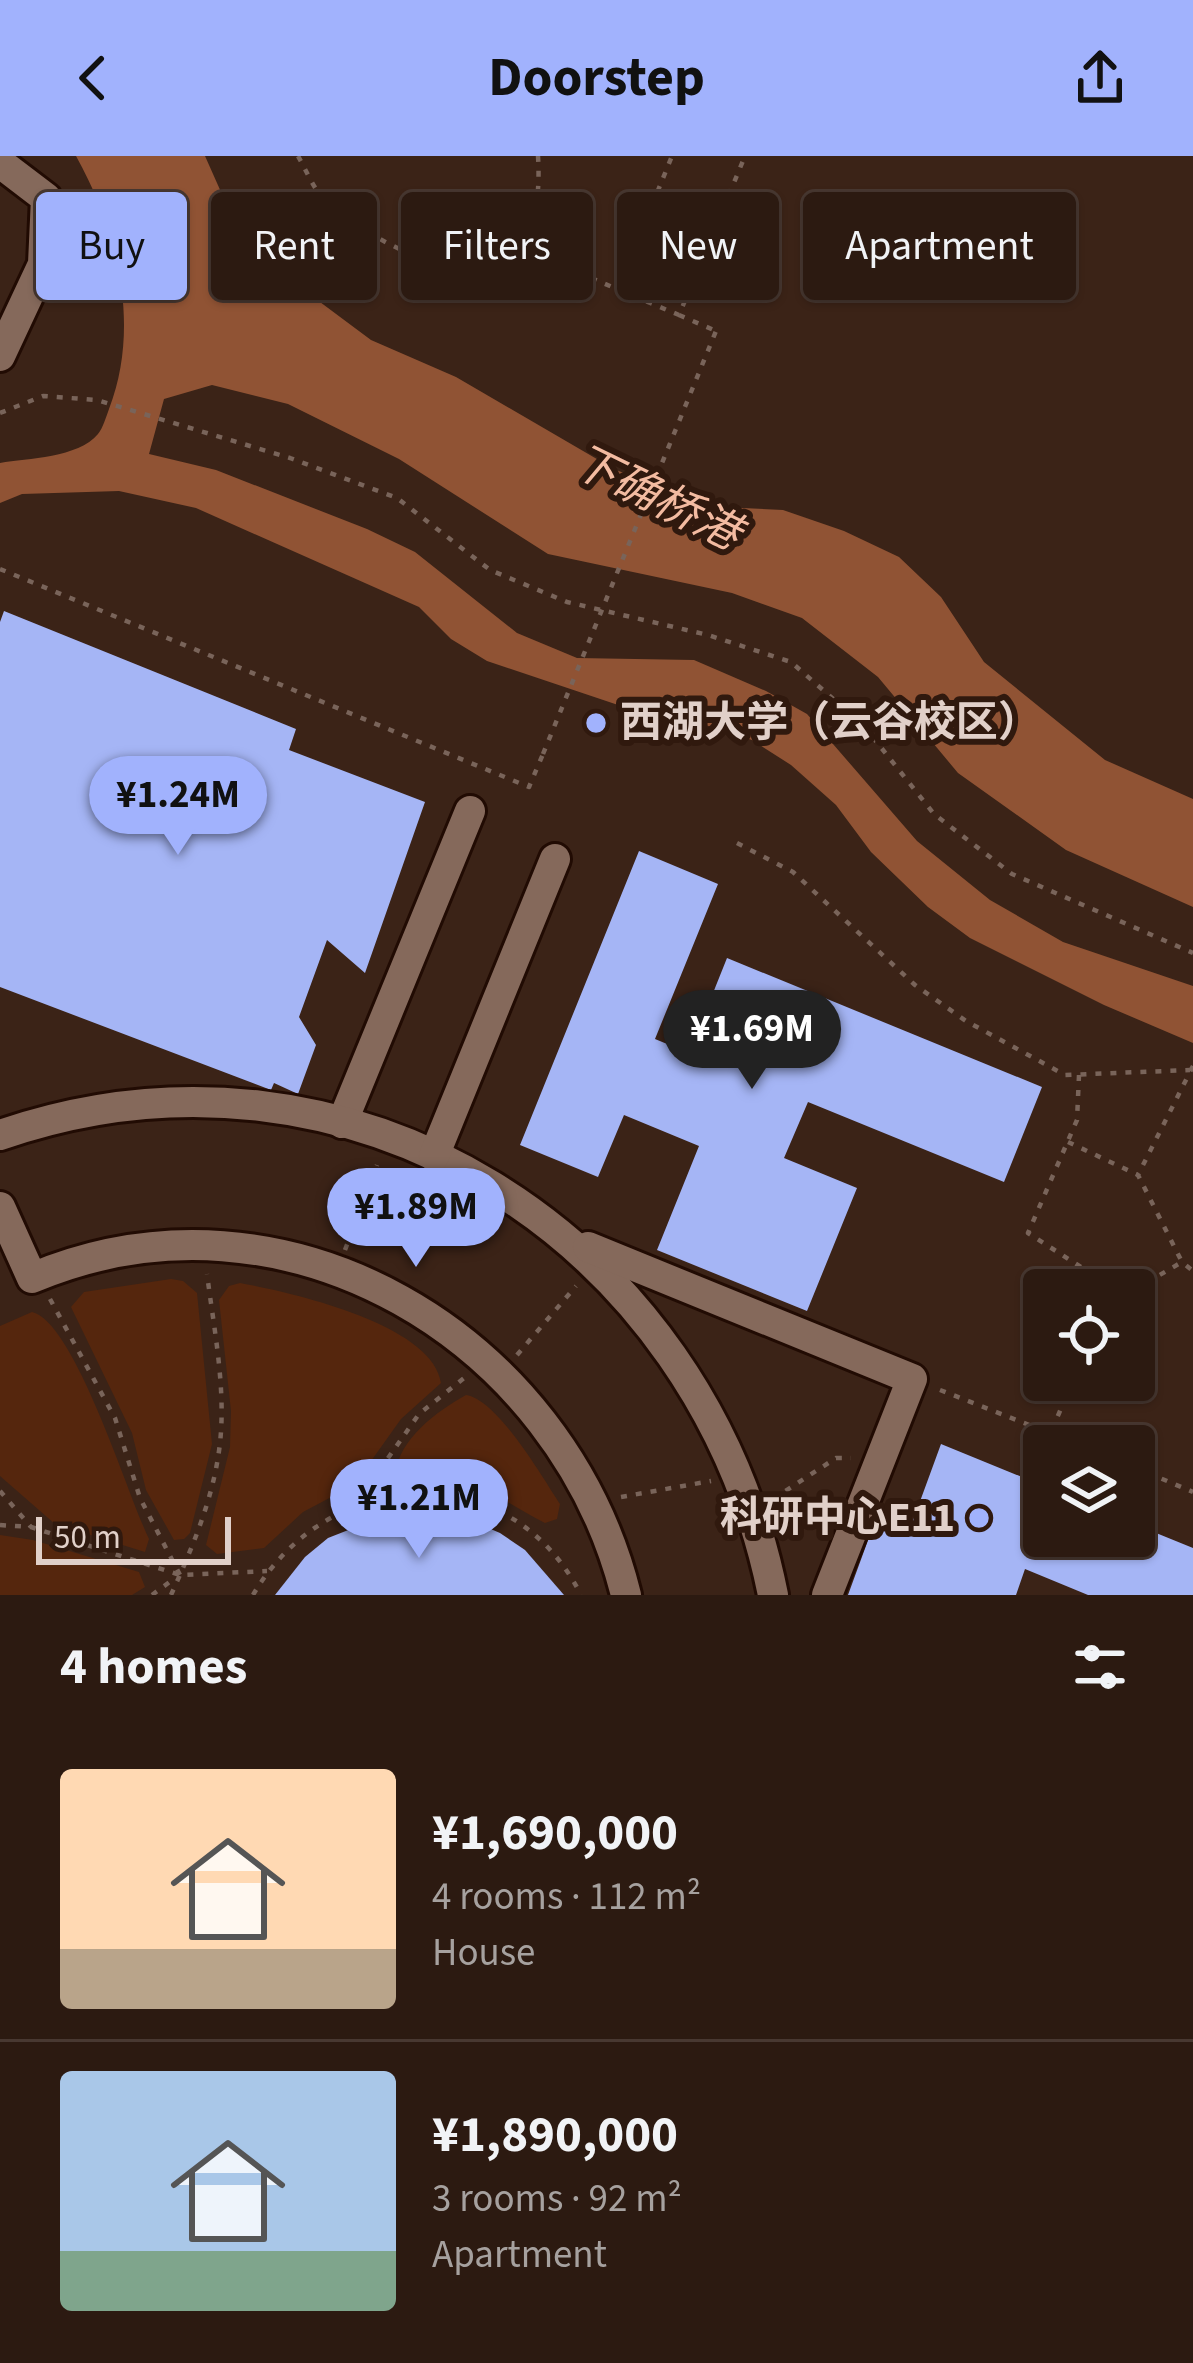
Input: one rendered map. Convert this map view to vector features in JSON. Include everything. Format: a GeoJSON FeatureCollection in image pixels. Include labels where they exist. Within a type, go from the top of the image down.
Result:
{"type":"FeatureCollection","features":[{"type":"Feature","properties":{"kind":"street"},"geometry":{"type":"LineString","coordinates":[[0,163],[46,198],[43,264],[0,356]]}},
{"type":"Feature","properties":{"kind":"street"},"geometry":{"type":"LineString","coordinates":[[342,1123],[470,811]]}},
{"type":"Feature","properties":{"kind":"street"},"geometry":{"type":"LineString","coordinates":[[434,1156],[555,859]]}},
{"type":"Feature","properties":{"kind":"street"},"geometry":{"type":"LineString","coordinates":[[0,1135],[53,1119],[149,1105],[246,1106],[342,1123],[387,1137],[506,1195],[595,1264],[629,1298],[688,1375],[740,1476],[773,1595]]}},
{"type":"Feature","properties":{"kind":"street"},"geometry":{"type":"LineString","coordinates":[[0,1207],[32,1277],[118,1254],[203,1247],[254,1251],[337,1272],[399,1298],[492,1364],[551,1428],[594,1501],[626,1595]]}},
{"type":"Feature","properties":{"kind":"street"},"geometry":{"type":"LineString","coordinates":[[567,1239],[912,1379],[827,1595]]}},
{"type":"Feature","properties":{"kind":"path"},"geometry":{"type":"LineString","coordinates":[[298,156],[320,195],[380,240],[401,249]]}},
{"type":"Feature","properties":{"kind":"path"},"geometry":{"type":"LineString","coordinates":[[538,156],[540,192]]}},
{"type":"Feature","properties":{"kind":"path"},"geometry":{"type":"LineString","coordinates":[[658,192],[672,156]]}},
{"type":"Feature","properties":{"kind":"path"},"geometry":{"type":"LineString","coordinates":[[730,192],[745,156]]}},
{"type":"Feature","properties":{"kind":"path"},"geometry":{"type":"LineString","coordinates":[[0,568],[530,787],[716,331],[642,300]]}},
{"type":"Feature","properties":{"kind":"path"},"geometry":{"type":"LineString","coordinates":[[679,315],[685,300]]}},
{"type":"Feature","properties":{"kind":"path"},"geometry":{"type":"LineString","coordinates":[[0,413],[43,396],[97,400],[290,458],[397,498],[490,570],[567,602],[709,634],[791,662],[863,725],[934,814],[1012,874],[1193,953]]}},
{"type":"Feature","properties":{"kind":"path"},"geometry":{"type":"LineString","coordinates":[[737,843],[794,872],[915,985],[966,1022],[1065,1075],[1191,1068]]}},
{"type":"Feature","properties":{"kind":"path"},"geometry":{"type":"LineString","coordinates":[[1138,1174],[1191,1068]]}},
{"type":"Feature","properties":{"kind":"path"},"geometry":{"type":"LineString","coordinates":[[1078,1075],[1077,1120],[1028,1233],[1084,1269]]}},
{"type":"Feature","properties":{"kind":"path"},"geometry":{"type":"LineString","coordinates":[[337,1272],[387,1137]]}},
{"type":"Feature","properties":{"kind":"path"},"geometry":{"type":"LineString","coordinates":[[1068,1142],[1138,1174],[1183,1262],[1193,1271]]}},
{"type":"Feature","properties":{"kind":"path"},"geometry":{"type":"LineString","coordinates":[[171,1595],[193,1550],[220,1443],[219,1388],[203,1247]]}},
{"type":"Feature","properties":{"kind":"path"},"geometry":{"type":"LineString","coordinates":[[1155,1279],[1183,1262]]}},
{"type":"Feature","properties":{"kind":"path"},"geometry":{"type":"LineString","coordinates":[[369,1500],[386,1461],[419,1414],[462,1380],[492,1364],[595,1264]]}},
{"type":"Feature","properties":{"kind":"path"},"geometry":{"type":"LineString","coordinates":[[37,1275],[116,1418],[140,1498],[180,1575]]}},
{"type":"Feature","properties":{"kind":"path"},"geometry":{"type":"LineString","coordinates":[[912,1379],[1030,1425]]}},
{"type":"Feature","properties":{"kind":"path"},"geometry":{"type":"LineString","coordinates":[[753,1513],[836,1458],[880,1458]]}},
{"type":"Feature","properties":{"kind":"path"},"geometry":{"type":"LineString","coordinates":[[594,1501],[740,1476]]}},
{"type":"Feature","properties":{"kind":"path"},"geometry":{"type":"LineString","coordinates":[[1155,1476],[1193,1492]]}},
{"type":"Feature","properties":{"kind":"path"},"geometry":{"type":"LineString","coordinates":[[0,1491],[32,1527]]}},
{"type":"Feature","properties":{"kind":"path"},"geometry":{"type":"LineString","coordinates":[[253,1595],[267,1571],[322,1520],[369,1500],[435,1494],[499,1513],[543,1543],[581,1595]]}},
{"type":"Feature","properties":{"kind":"path"},"geometry":{"type":"LineString","coordinates":[[0,1525],[32,1527],[180,1575],[267,1571]]}},
{"type":"Feature","properties":{"kind":"path"},"geometry":{"type":"LineString","coordinates":[[152,1595],[180,1575]]}},
{"type":"Feature","properties":{"kind":"shaded area"},"geometry":{"type":"Polygon","coordinates":[[[183,1281],[197,1293],[212,1444],[190,1533],[174,1540],[146,1490],[132,1433],[71,1307],[84,1292],[183,1281]]]}},
{"type":"Feature","properties":{"kind":"shaded area"},"geometry":{"type":"Polygon","coordinates":[[[240,1283],[323,1303],[387,1328],[432,1362],[441,1383],[401,1419],[354,1485],[303,1512],[264,1548],[217,1554],[206,1545],[230,1447],[231,1411],[219,1300],[229,1286],[240,1283]]]}},
{"type":"Feature","properties":{"kind":"shaded area"},"geometry":{"type":"Polygon","coordinates":[[[32,1312],[49,1323],[65,1346],[99,1413],[149,1539],[145,1552],[55,1524],[0,1476],[0,1326],[32,1312]]]}},
{"type":"Feature","properties":{"kind":"shaded area"},"geometry":{"type":"Polygon","coordinates":[[[466,1395],[492,1410],[518,1441],[560,1504],[557,1519],[545,1523],[473,1486],[395,1474],[412,1438],[466,1395]]]}},
{"type":"Feature","properties":{"kind":"shaded area"},"geometry":{"type":"Polygon","coordinates":[[[0,1535],[33,1540],[139,1572],[145,1587],[132,1595],[0,1595],[0,1535]]]}},
{"type":"Feature","properties":{"kind":"water","name":"下确桥港"},"geometry":{"type":"Polygon","coordinates":[[[76,156],[205,156],[221,192],[211,192],[211,300],[317,300],[371,340],[456,377],[614,469],[721,507],[783,510],[899,557],[941,597],[984,662],[1105,760],[1193,799],[1193,907],[1066,850],[958,773],[878,677],[802,618],[732,593],[548,554],[399,459],[288,404],[212,385],[164,399],[149,454],[216,470],[367,529],[415,552],[517,633],[577,658],[694,660],[807,714],[917,841],[990,900],[1063,942],[1193,986],[1193,1043],[970,938],[928,907],[871,852],[836,805],[791,765],[752,740],[656,709],[630,709],[487,661],[451,639],[419,607],[196,508],[119,491],[22,494],[0,503],[0,463],[78,448],[103,426],[123,345],[122,300],[187,300],[187,192],[94,192],[76,156]]]}},
{"type":"Feature","properties":{"kind":"building"},"geometry":{"type":"Polygon","coordinates":[[[4,611],[296,729],[289,750],[425,802],[365,973],[327,940],[299,1017],[316,1045],[298,1094],[274,1083],[271,1090],[0,987],[0,622],[4,611]]]}},
{"type":"Feature","properties":{"kind":"building"},"geometry":{"type":"Polygon","coordinates":[[[639,851],[718,884],[655,1039],[689,1053],[727,958],[1042,1087],[1004,1182],[808,1102],[784,1158],[857,1188],[807,1311],[657,1250],[699,1146],[624,1115],[598,1177],[520,1145],[639,851]]]}},
{"type":"Feature","properties":{"kind":"building","name":"科研中心E11"},"geometry":{"type":"Polygon","coordinates":[[[941,1444],[1023,1477],[1023,1557],[1155,1557],[1155,1533],[1193,1548],[1193,1595],[1088,1595],[1025,1569],[1016,1595],[848,1595],[878,1513],[911,1526],[941,1444]]]}},
{"type":"Feature","properties":{"kind":"building"},"geometry":{"type":"Polygon","coordinates":[[[413,1512],[472,1521],[500,1533],[525,1550],[564,1595],[275,1595],[305,1557],[328,1538],[384,1516],[413,1512]]]}},
{"type":"Feature","properties":{"kind":"place","name":"西湖大学（云谷校区）"},"geometry":{"type":"Point","coordinates":[596,723]}},
{"type":"Feature","properties":{"kind":"place","name":"科研中心E11"},"geometry":{"type":"Point","coordinates":[979,1518]}}]}
